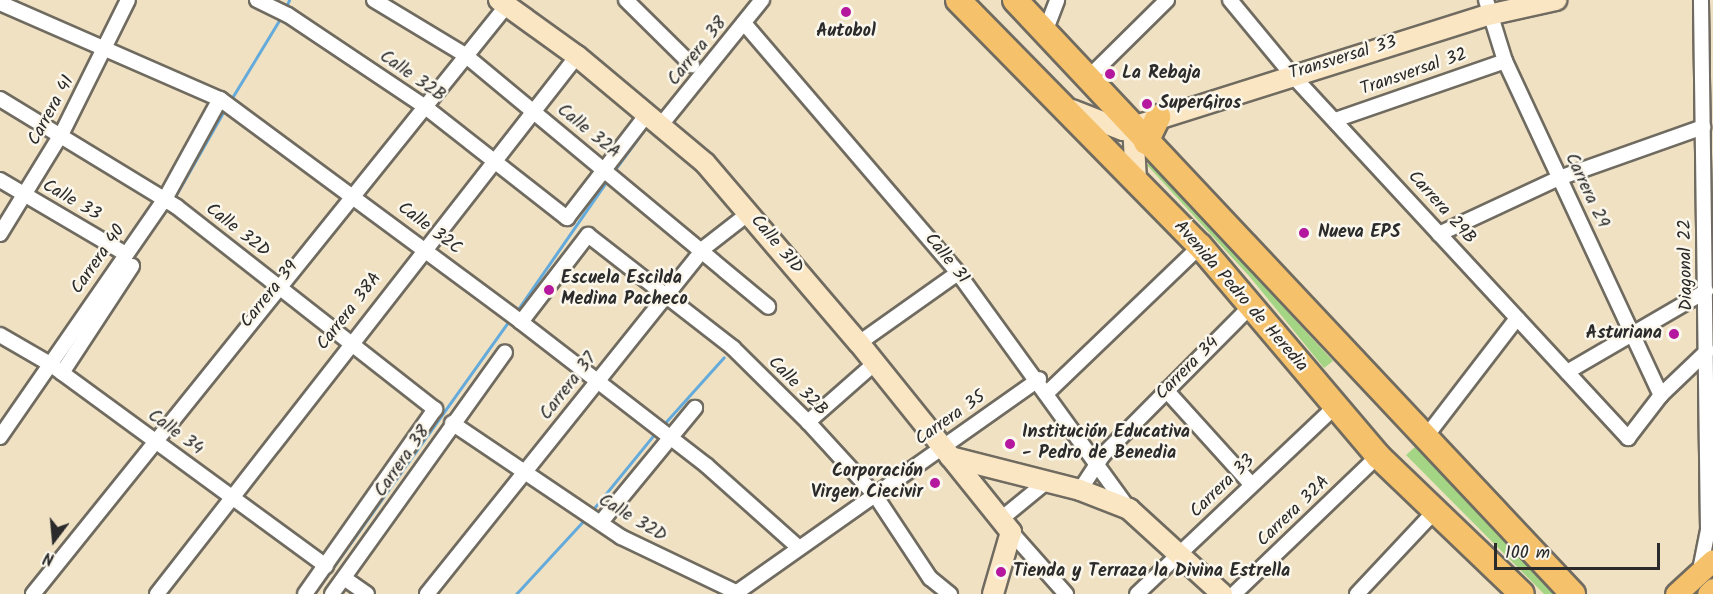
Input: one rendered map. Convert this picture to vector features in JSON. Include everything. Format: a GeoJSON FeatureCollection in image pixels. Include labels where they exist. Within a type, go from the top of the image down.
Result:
{"type":"FeatureCollection","features":[{"type":"Feature","properties":{"kind":"highway","name":"Avenida Pedro de Heredia"},"geometry":{"type":"LineString","coordinates":[[958,0],[1200,246],[1378,456],[1456,534],[1522,594]]}},
{"type":"Feature","properties":{"kind":"highway","name":"Avenida Pedro de Heredia"},"geometry":{"type":"LineString","coordinates":[[1015,0],[1573,594]]}},
{"type":"Feature","properties":{"kind":"highway"},"geometry":{"type":"LineString","coordinates":[[1139,134],[1158,117]]}},
{"type":"Feature","properties":{"kind":"highway"},"geometry":{"type":"LineString","coordinates":[[1456,534],[1503,594]]}},
{"type":"Feature","properties":{"kind":"main road"},"geometry":{"type":"LineString","coordinates":[[1676,594],[1706,566]]}},
{"type":"Feature","properties":{"kind":"main road"},"geometry":{"type":"LineString","coordinates":[[1708,594],[1713,589]]}},
{"type":"Feature","properties":{"kind":"street","name":"Carrera 41"},"geometry":{"type":"LineString","coordinates":[[0,234],[62,133],[128,0]]}},
{"type":"Feature","properties":{"kind":"street","name":"Calle 32B"},"geometry":{"type":"LineString","coordinates":[[257,0],[284,9],[424,106],[567,218]]}},
{"type":"Feature","properties":{"kind":"street","name":"Calle 32A"},"geometry":{"type":"LineString","coordinates":[[374,0],[465,55],[704,248],[768,307]]}},
{"type":"Feature","properties":{"kind":"street"},"geometry":{"type":"LineString","coordinates":[[626,0],[692,65]]}},
{"type":"Feature","properties":{"kind":"street","name":"Carrera 38"},"geometry":{"type":"LineString","coordinates":[[567,218],[762,0]]}},
{"type":"Feature","properties":{"kind":"street"},"geometry":{"type":"LineString","coordinates":[[1045,32],[1057,0]]}},
{"type":"Feature","properties":{"kind":"street"},"geometry":{"type":"LineString","coordinates":[[1088,78],[1167,0]]}},
{"type":"Feature","properties":{"kind":"street","name":"Transversal 33"},"geometry":{"type":"LineString","coordinates":[[1158,117],[1292,75],[1487,7],[1556,0]]}},
{"type":"Feature","properties":{"kind":"street","name":"Diagonal 22"},"geometry":{"type":"LineString","coordinates":[[1701,0],[1711,533],[1706,566]]}},
{"type":"Feature","properties":{"kind":"street","name":"Carrera 29B"},"geometry":{"type":"LineString","coordinates":[[1234,1],[1292,75],[1628,438],[1661,395]]}},
{"type":"Feature","properties":{"kind":"street","name":"Carrera 39"},"geometry":{"type":"LineString","coordinates":[[33,594],[153,440],[506,2]]}},
{"type":"Feature","properties":{"kind":"street","name":"Calle 31D"},"geometry":{"type":"LineString","coordinates":[[506,2],[654,119],[749,213],[859,343],[1006,526]]}},
{"type":"Feature","properties":{"kind":"street","name":"Calle 32C"},"geometry":{"type":"LineString","coordinates":[[0,3],[106,48],[224,103],[424,247],[662,433],[798,547]]}},
{"type":"Feature","properties":{"kind":"street","name":"Carrera 29"},"geometry":{"type":"LineString","coordinates":[[1487,7],[1505,61],[1661,395]]}},
{"type":"Feature","properties":{"kind":"street","name":"Calle 31"},"geometry":{"type":"LineString","coordinates":[[744,22],[958,273],[1039,379],[1129,508],[1222,594]]}},
{"type":"Feature","properties":{"kind":"street","name":"Carrera 38A"},"geometry":{"type":"LineString","coordinates":[[157,594],[349,341],[577,56]]}},
{"type":"Feature","properties":{"kind":"street","name":"Transversal 32"},"geometry":{"type":"LineString","coordinates":[[1335,120],[1505,61]]}},
{"type":"Feature","properties":{"kind":"street"},"geometry":{"type":"LineString","coordinates":[[1053,98],[1103,126],[1139,134],[1136,181]]}},
{"type":"Feature","properties":{"kind":"street","name":"Calle 32D"},"geometry":{"type":"LineString","coordinates":[[0,99],[62,133],[170,202],[349,341],[437,413]]}},
{"type":"Feature","properties":{"kind":"street","name":"Carrera 40"},"geometry":{"type":"LineString","coordinates":[[0,437],[56,369],[124,253],[170,202],[224,103]]}},
{"type":"Feature","properties":{"kind":"street"},"geometry":{"type":"LineString","coordinates":[[1439,234],[1559,178],[1703,127]]}},
{"type":"Feature","properties":{"kind":"street","name":"Calle 33"},"geometry":{"type":"LineString","coordinates":[[0,180],[124,253]]}},
{"type":"Feature","properties":{"kind":"street","name":"Carrera 37"},"geometry":{"type":"LineString","coordinates":[[427,594],[664,295],[704,248],[749,213]]}},
{"type":"Feature","properties":{"kind":"street","name":"Calle 32B"},"geometry":{"type":"LineString","coordinates":[[519,321],[588,235],[733,348],[807,422],[874,495],[930,578],[950,594]]}},
{"type":"Feature","properties":{"kind":"street"},"geometry":{"type":"LineString","coordinates":[[1048,392],[1200,246]]}},
{"type":"Feature","properties":{"kind":"street"},"geometry":{"type":"LineString","coordinates":[[56,369],[132,266]]}},
{"type":"Feature","properties":{"kind":"street"},"geometry":{"type":"LineString","coordinates":[[859,343],[958,273]]}},
{"type":"Feature","properties":{"kind":"street"},"geometry":{"type":"LineString","coordinates":[[1567,372],[1631,331],[1706,291]]}},
{"type":"Feature","properties":{"kind":"street","name":"Carrera 34"},"geometry":{"type":"LineString","coordinates":[[1080,490],[1098,462],[1166,390],[1252,305]]}},
{"type":"Feature","properties":{"kind":"street"},"geometry":{"type":"LineString","coordinates":[[1425,438],[1517,318]]}},
{"type":"Feature","properties":{"kind":"street"},"geometry":{"type":"LineString","coordinates":[[0,352],[4,338]]}},
{"type":"Feature","properties":{"kind":"street","name":"Calle 34"},"geometry":{"type":"LineString","coordinates":[[4,338],[56,369],[326,566]]}},
{"type":"Feature","properties":{"kind":"street"},"geometry":{"type":"LineString","coordinates":[[1661,395],[1707,351]]}},
{"type":"Feature","properties":{"kind":"street","name":"Carrera 38"},"geometry":{"type":"LineString","coordinates":[[332,594],[452,423],[505,352]]}},
{"type":"Feature","properties":{"kind":"street"},"geometry":{"type":"LineString","coordinates":[[807,422],[875,363]]}},
{"type":"Feature","properties":{"kind":"street","name":"Carrera 35"},"geometry":{"type":"LineString","coordinates":[[738,593],[798,547],[874,495],[946,452],[1039,379]]}},
{"type":"Feature","properties":{"kind":"street"},"geometry":{"type":"LineString","coordinates":[[1166,390],[1251,484]]}},
{"type":"Feature","properties":{"kind":"street","name":"Carrera 33"},"geometry":{"type":"LineString","coordinates":[[1137,594],[1335,407]]}},
{"type":"Feature","properties":{"kind":"street"},"geometry":{"type":"LineString","coordinates":[[601,517],[662,433],[694,408]]}},
{"type":"Feature","properties":{"kind":"street","name":"Carrera 38"},"geometry":{"type":"LineString","coordinates":[[305,594],[437,413]]}},
{"type":"Feature","properties":{"kind":"street","name":"Calle 32D"},"geometry":{"type":"LineString","coordinates":[[452,423],[582,510],[601,517],[738,593]]}},
{"type":"Feature","properties":{"kind":"street","name":"Calle 31"},"geometry":{"type":"LineString","coordinates":[[946,452],[1045,483],[1080,490],[1129,508]]}},
{"type":"Feature","properties":{"kind":"street","name":"Carrera 32A"},"geometry":{"type":"LineString","coordinates":[[1234,594],[1378,456]]}},
{"type":"Feature","properties":{"kind":"street"},"geometry":{"type":"LineString","coordinates":[[993,594],[1006,526],[1045,483]]}},
{"type":"Feature","properties":{"kind":"street"},"geometry":{"type":"LineString","coordinates":[[1358,594],[1434,512]]}},
{"type":"Feature","properties":{"kind":"street"},"geometry":{"type":"LineString","coordinates":[[1006,526],[1066,594]]}},
{"type":"Feature","properties":{"kind":"street"},"geometry":{"type":"LineString","coordinates":[[344,578],[367,594]]}},
{"type":"Feature","properties":{"kind":"street"},"geometry":{"type":"LineString","coordinates":[[926,594],[930,578]]}},
{"type":"Feature","properties":{"kind":"green space"},"geometry":{"type":"Polygon","coordinates":[[[1150,162],[1333,361],[1324,368],[1250,277],[1147,165],[1150,162]]]}},
{"type":"Feature","properties":{"kind":"green space"},"geometry":{"type":"Polygon","coordinates":[[[1415,447],[1554,594],[1544,594],[1406,455],[1415,447]]]}},
{"type":"Feature","properties":{"kind":"waterway"},"geometry":{"type":"LineString","coordinates":[[285,9],[289,0]]}},
{"type":"Feature","properties":{"kind":"waterway"},"geometry":{"type":"LineString","coordinates":[[230,101],[281,17]]}},
{"type":"Feature","properties":{"kind":"waterway"},"geometry":{"type":"LineString","coordinates":[[173,200],[225,109]]}},
{"type":"Feature","properties":{"kind":"waterway"},"geometry":{"type":"LineString","coordinates":[[613,172],[647,126]]}},
{"type":"Feature","properties":{"kind":"waterway"},"geometry":{"type":"LineString","coordinates":[[516,312],[608,179]]}},
{"type":"Feature","properties":{"kind":"waterway"},"geometry":{"type":"LineString","coordinates":[[159,219],[169,205]]}},
{"type":"Feature","properties":{"kind":"waterway"},"geometry":{"type":"LineString","coordinates":[[314,594],[510,319]]}},
{"type":"Feature","properties":{"kind":"waterway"},"geometry":{"type":"LineString","coordinates":[[663,425],[724,357]]}},
{"type":"Feature","properties":{"kind":"waterway"},"geometry":{"type":"LineString","coordinates":[[590,513],[656,432]]}},
{"type":"Feature","properties":{"kind":"waterway"},"geometry":{"type":"LineString","coordinates":[[516,594],[586,518]]}},
{"type":"Feature","properties":{"kind":"place","name":"Autobol"},"geometry":{"type":"Point","coordinates":[846,12]}},
{"type":"Feature","properties":{"kind":"place","name":"La Rebaja"},"geometry":{"type":"Point","coordinates":[1110,74]}},
{"type":"Feature","properties":{"kind":"place","name":"SuperGiros"},"geometry":{"type":"Point","coordinates":[1147,104]}},
{"type":"Feature","properties":{"kind":"place","name":"Nueva EPS"},"geometry":{"type":"Point","coordinates":[1304,233]}},
{"type":"Feature","properties":{"kind":"place","name":"Escuela Escilda Medina Pacheco"},"geometry":{"type":"Point","coordinates":[549,290]}},
{"type":"Feature","properties":{"kind":"place","name":"Asturiana"},"geometry":{"type":"Point","coordinates":[1674,334]}},
{"type":"Feature","properties":{"kind":"place","name":"Institución Educativa - Pedro de Benedia"},"geometry":{"type":"Point","coordinates":[1010,444]}},
{"type":"Feature","properties":{"kind":"place","name":"Corporación Virgen Ciecivir"},"geometry":{"type":"Point","coordinates":[935,483]}},
{"type":"Feature","properties":{"kind":"place","name":"Tienda y Terraza la Divina Estrella"},"geometry":{"type":"Point","coordinates":[1001,572]}}]}
